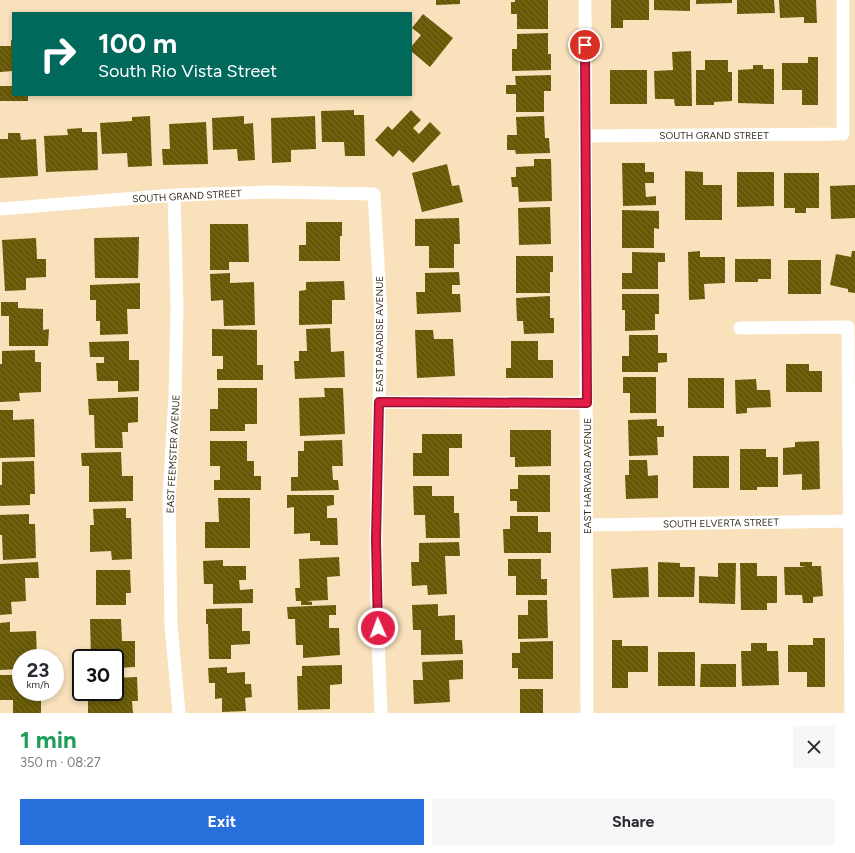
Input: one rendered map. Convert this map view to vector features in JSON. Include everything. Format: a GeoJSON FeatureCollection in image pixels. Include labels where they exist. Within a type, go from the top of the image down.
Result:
{"type":"FeatureCollection","features":[{"type":"Feature","properties":{"kind":"street","name":"EAST HARVARD AVENUE"},"geometry":{"type":"LineString","coordinates":[[585,0],[587,713]]}},
{"type":"Feature","properties":{"kind":"street","name":"SOUTH GRAND STREET"},"geometry":{"type":"LineString","coordinates":[[585,136],[844,134],[842,0]]}},
{"type":"Feature","properties":{"kind":"street","name":"SOUTH GRAND STREET"},"geometry":{"type":"LineString","coordinates":[[0,210],[174,196],[271,192],[374,194]]}},
{"type":"Feature","properties":{"kind":"street","name":"EAST PARADISE AVENUE"},"geometry":{"type":"LineString","coordinates":[[374,194],[381,316],[376,540],[381,713]]}},
{"type":"Feature","properties":{"kind":"street","name":"EAST FEEMSTER AVENUE"},"geometry":{"type":"LineString","coordinates":[[174,196],[177,315],[170,496],[171,626],[179,713]]}},
{"type":"Feature","properties":{"kind":"street"},"geometry":{"type":"LineString","coordinates":[[740,328],[848,327],[852,521],[851,713]]}},
{"type":"Feature","properties":{"kind":"street"},"geometry":{"type":"LineString","coordinates":[[379,402],[587,403]]}},
{"type":"Feature","properties":{"kind":"street","name":"SOUTH ELVERTA STREET"},"geometry":{"type":"LineString","coordinates":[[586,525],[852,521]]}},
{"type":"Feature","properties":{"kind":"building"},"geometry":{"type":"Polygon","coordinates":[[[436,0],[460,0],[460,4],[436,5],[436,0]]]}},
{"type":"Feature","properties":{"kind":"building"},"geometry":{"type":"Polygon","coordinates":[[[515,0],[548,0],[548,29],[517,29],[517,14],[511,14],[511,2],[515,2],[515,0]]]}},
{"type":"Feature","properties":{"kind":"building"},"geometry":{"type":"Polygon","coordinates":[[[611,0],[649,0],[649,20],[623,20],[623,28],[611,28],[611,0]]]}},
{"type":"Feature","properties":{"kind":"building"},"geometry":{"type":"Polygon","coordinates":[[[654,0],[690,0],[690,11],[654,10],[654,0]]]}},
{"type":"Feature","properties":{"kind":"building"},"geometry":{"type":"Polygon","coordinates":[[[696,0],[732,0],[732,3],[696,4],[696,0]]]}},
{"type":"Feature","properties":{"kind":"building"},"geometry":{"type":"Polygon","coordinates":[[[737,0],[774,0],[775,13],[737,14],[737,0]]]}},
{"type":"Feature","properties":{"kind":"building"},"geometry":{"type":"Polygon","coordinates":[[[779,0],[816,0],[817,23],[804,23],[804,17],[780,18],[779,0]]]}},
{"type":"Feature","properties":{"kind":"building"},"geometry":{"type":"Polygon","coordinates":[[[423,14],[453,38],[430,67],[412,52],[412,46],[421,35],[412,28],[423,14]]]}},
{"type":"Feature","properties":{"kind":"building"},"geometry":{"type":"Polygon","coordinates":[[[548,33],[548,54],[551,54],[551,70],[512,71],[512,49],[517,49],[517,34],[548,33]]]}},
{"type":"Feature","properties":{"kind":"building"},"geometry":{"type":"Polygon","coordinates":[[[12,40],[12,71],[0,72],[0,46],[11,46],[12,40]]]}},
{"type":"Feature","properties":{"kind":"building"},"geometry":{"type":"Polygon","coordinates":[[[691,51],[692,106],[675,106],[674,99],[655,99],[654,71],[673,70],[672,52],[691,51]]]}},
{"type":"Feature","properties":{"kind":"building"},"geometry":{"type":"Polygon","coordinates":[[[808,57],[818,57],[818,105],[802,105],[802,90],[782,90],[782,63],[808,63],[808,57]]]}},
{"type":"Feature","properties":{"kind":"building"},"geometry":{"type":"Polygon","coordinates":[[[705,60],[728,60],[728,72],[732,72],[732,101],[714,102],[714,105],[696,105],[696,70],[705,70],[705,60]]]}},
{"type":"Feature","properties":{"kind":"building"},"geometry":{"type":"Polygon","coordinates":[[[753,65],[763,65],[763,69],[774,69],[774,104],[738,103],[738,70],[753,69],[753,65]]]}},
{"type":"Feature","properties":{"kind":"building"},"geometry":{"type":"Polygon","coordinates":[[[610,70],[647,70],[647,104],[610,104],[610,70]]]}},
{"type":"Feature","properties":{"kind":"building"},"geometry":{"type":"Polygon","coordinates":[[[551,75],[551,91],[544,91],[544,112],[516,112],[516,94],[506,94],[506,85],[516,85],[515,76],[551,75]]]}},
{"type":"Feature","properties":{"kind":"building"},"geometry":{"type":"Polygon","coordinates":[[[0,86],[12,86],[12,96],[28,96],[28,101],[0,101],[0,86]]]}},
{"type":"Feature","properties":{"kind":"building"},"geometry":{"type":"Polygon","coordinates":[[[354,110],[354,115],[364,115],[365,156],[345,156],[344,142],[322,142],[321,111],[354,110]]]}},
{"type":"Feature","properties":{"kind":"building"},"geometry":{"type":"Polygon","coordinates":[[[411,110],[421,120],[413,128],[419,134],[430,122],[441,133],[413,163],[399,150],[393,157],[375,140],[388,126],[392,130],[411,110]]]}},
{"type":"Feature","properties":{"kind":"building"},"geometry":{"type":"Polygon","coordinates":[[[150,116],[152,166],[128,167],[127,153],[102,154],[100,123],[132,121],[132,117],[150,116]]]}},
{"type":"Feature","properties":{"kind":"building"},"geometry":{"type":"Polygon","coordinates":[[[244,116],[244,124],[253,123],[255,160],[238,161],[237,149],[213,150],[212,118],[244,116]]]}},
{"type":"Feature","properties":{"kind":"building"},"geometry":{"type":"Polygon","coordinates":[[[315,116],[316,149],[291,150],[291,162],[272,163],[271,118],[315,116]]]}},
{"type":"Feature","properties":{"kind":"building"},"geometry":{"type":"Polygon","coordinates":[[[544,116],[545,138],[549,138],[550,153],[516,154],[515,150],[507,150],[507,135],[517,135],[516,117],[544,116]]]}},
{"type":"Feature","properties":{"kind":"building"},"geometry":{"type":"Polygon","coordinates":[[[206,122],[208,164],[163,165],[162,149],[170,149],[169,124],[206,122]]]}},
{"type":"Feature","properties":{"kind":"building"},"geometry":{"type":"Polygon","coordinates":[[[82,128],[82,132],[97,132],[98,170],[46,172],[44,136],[68,135],[67,129],[82,128]]]}},
{"type":"Feature","properties":{"kind":"building"},"geometry":{"type":"Polygon","coordinates":[[[8,133],[20,133],[21,140],[36,139],[38,176],[0,178],[0,139],[8,139],[8,133]]]}},
{"type":"Feature","properties":{"kind":"building"},"geometry":{"type":"Polygon","coordinates":[[[534,159],[551,159],[552,201],[519,202],[518,187],[512,187],[511,177],[516,177],[516,167],[534,166],[534,159]]]}},
{"type":"Feature","properties":{"kind":"building"},"geometry":{"type":"Polygon","coordinates":[[[622,163],[645,163],[645,172],[654,172],[654,183],[645,183],[646,197],[656,196],[656,205],[623,206],[622,163]]]}},
{"type":"Feature","properties":{"kind":"building"},"geometry":{"type":"Polygon","coordinates":[[[447,164],[452,186],[459,185],[463,202],[422,212],[412,173],[447,164]]]}},
{"type":"Feature","properties":{"kind":"building"},"geometry":{"type":"Polygon","coordinates":[[[685,171],[703,172],[703,185],[722,185],[722,220],[685,220],[685,171]]]}},
{"type":"Feature","properties":{"kind":"building"},"geometry":{"type":"Polygon","coordinates":[[[737,172],[774,172],[774,206],[737,207],[737,172]]]}},
{"type":"Feature","properties":{"kind":"building"},"geometry":{"type":"Polygon","coordinates":[[[784,173],[819,173],[819,208],[806,208],[806,213],[795,213],[795,208],[784,208],[784,173]]]}},
{"type":"Feature","properties":{"kind":"building"},"geometry":{"type":"Polygon","coordinates":[[[855,185],[855,218],[831,219],[830,186],[855,185]]]}},
{"type":"Feature","properties":{"kind":"building"},"geometry":{"type":"Polygon","coordinates":[[[550,207],[551,244],[519,245],[518,208],[550,207]]]}},
{"type":"Feature","properties":{"kind":"building"},"geometry":{"type":"Polygon","coordinates":[[[622,210],[659,211],[659,229],[654,228],[654,248],[622,248],[622,210]]]}},
{"type":"Feature","properties":{"kind":"building"},"geometry":{"type":"Polygon","coordinates":[[[459,218],[460,244],[454,244],[454,268],[429,268],[429,246],[415,246],[415,219],[459,218]]]}},
{"type":"Feature","properties":{"kind":"building"},"geometry":{"type":"Polygon","coordinates":[[[306,222],[342,222],[342,236],[340,236],[340,261],[299,261],[299,245],[306,245],[306,222]]]}},
{"type":"Feature","properties":{"kind":"building"},"geometry":{"type":"Polygon","coordinates":[[[210,224],[248,224],[249,262],[229,262],[229,270],[210,270],[210,224]]]}},
{"type":"Feature","properties":{"kind":"building"},"geometry":{"type":"Polygon","coordinates":[[[139,237],[138,278],[95,278],[94,238],[139,237]]]}},
{"type":"Feature","properties":{"kind":"building"},"geometry":{"type":"Polygon","coordinates":[[[36,238],[37,259],[46,259],[46,277],[26,278],[26,290],[5,291],[2,240],[36,238]]]}},
{"type":"Feature","properties":{"kind":"building"},"geometry":{"type":"Polygon","coordinates":[[[700,251],[700,257],[725,257],[725,283],[704,284],[705,299],[689,300],[688,252],[700,251]]]}},
{"type":"Feature","properties":{"kind":"building"},"geometry":{"type":"Polygon","coordinates":[[[852,251],[855,251],[855,293],[848,292],[848,289],[830,285],[836,254],[851,257],[852,251]]]}},
{"type":"Feature","properties":{"kind":"building"},"geometry":{"type":"Polygon","coordinates":[[[632,252],[665,253],[665,262],[658,262],[658,289],[622,289],[622,273],[632,273],[632,252]]]}},
{"type":"Feature","properties":{"kind":"building"},"geometry":{"type":"Polygon","coordinates":[[[516,256],[553,256],[553,272],[550,272],[550,293],[516,293],[516,256]]]}},
{"type":"Feature","properties":{"kind":"building"},"geometry":{"type":"Polygon","coordinates":[[[735,259],[771,259],[771,279],[758,279],[758,282],[735,282],[735,259]]]}},
{"type":"Feature","properties":{"kind":"building"},"geometry":{"type":"Polygon","coordinates":[[[788,260],[821,260],[821,294],[788,294],[788,260]]]}},
{"type":"Feature","properties":{"kind":"building"},"geometry":{"type":"Polygon","coordinates":[[[459,272],[460,285],[452,285],[452,294],[460,294],[461,312],[417,314],[416,292],[425,292],[425,273],[459,272]]]}},
{"type":"Feature","properties":{"kind":"building"},"geometry":{"type":"Polygon","coordinates":[[[230,273],[230,283],[254,282],[255,325],[224,326],[223,300],[211,301],[210,274],[230,273]]]}},
{"type":"Feature","properties":{"kind":"building"},"geometry":{"type":"Polygon","coordinates":[[[344,281],[345,300],[332,300],[332,324],[299,325],[299,291],[306,290],[306,282],[344,281]]]}},
{"type":"Feature","properties":{"kind":"building"},"geometry":{"type":"Polygon","coordinates":[[[140,283],[140,309],[127,309],[128,334],[100,335],[100,321],[96,321],[96,300],[90,300],[90,285],[140,283]]]}},
{"type":"Feature","properties":{"kind":"building"},"geometry":{"type":"Polygon","coordinates":[[[622,294],[659,294],[659,314],[655,314],[655,330],[625,331],[625,310],[622,310],[622,294]]]}},
{"type":"Feature","properties":{"kind":"building"},"geometry":{"type":"Polygon","coordinates":[[[550,296],[550,318],[554,318],[554,333],[524,334],[523,321],[517,321],[516,298],[550,296]]]}},
{"type":"Feature","properties":{"kind":"building"},"geometry":{"type":"Polygon","coordinates":[[[1,302],[18,302],[18,308],[43,309],[43,330],[49,329],[48,346],[9,346],[9,316],[1,316],[1,302]]]}},
{"type":"Feature","properties":{"kind":"building"},"geometry":{"type":"Polygon","coordinates":[[[330,328],[331,352],[344,351],[345,377],[295,379],[294,361],[299,361],[299,351],[307,351],[306,329],[330,328]]]}},
{"type":"Feature","properties":{"kind":"building"},"geometry":{"type":"Polygon","coordinates":[[[212,329],[257,330],[257,365],[263,365],[263,380],[217,380],[217,369],[223,369],[223,356],[212,356],[212,329]]]}},
{"type":"Feature","properties":{"kind":"building"},"geometry":{"type":"Polygon","coordinates":[[[415,330],[433,330],[434,339],[453,339],[455,376],[417,378],[415,330]]]}},
{"type":"Feature","properties":{"kind":"building"},"geometry":{"type":"Polygon","coordinates":[[[629,335],[658,335],[658,353],[667,353],[667,362],[658,363],[658,372],[622,372],[622,356],[629,356],[629,335]]]}},
{"type":"Feature","properties":{"kind":"building"},"geometry":{"type":"Polygon","coordinates":[[[129,341],[129,360],[139,360],[139,391],[118,392],[118,381],[97,381],[96,363],[104,363],[104,357],[90,357],[89,342],[129,341]]]}},
{"type":"Feature","properties":{"kind":"building"},"geometry":{"type":"Polygon","coordinates":[[[511,341],[538,341],[538,360],[553,360],[553,378],[506,378],[506,368],[511,368],[511,341]]]}},
{"type":"Feature","properties":{"kind":"building"},"geometry":{"type":"Polygon","coordinates":[[[35,350],[35,362],[41,362],[41,392],[19,393],[20,401],[0,402],[0,364],[2,364],[2,351],[35,350]]]}},
{"type":"Feature","properties":{"kind":"building"},"geometry":{"type":"Polygon","coordinates":[[[786,364],[809,364],[809,371],[822,371],[822,392],[786,392],[786,364]]]}},
{"type":"Feature","properties":{"kind":"building"},"geometry":{"type":"Polygon","coordinates":[[[623,377],[656,377],[656,413],[630,413],[630,393],[623,393],[623,377]]]}},
{"type":"Feature","properties":{"kind":"building"},"geometry":{"type":"Polygon","coordinates":[[[688,378],[724,378],[724,408],[688,408],[688,378]]]}},
{"type":"Feature","properties":{"kind":"building"},"geometry":{"type":"Polygon","coordinates":[[[756,379],[757,390],[770,390],[771,407],[747,408],[747,413],[736,414],[735,380],[756,379]]]}},
{"type":"Feature","properties":{"kind":"building"},"geometry":{"type":"Polygon","coordinates":[[[218,388],[257,388],[257,424],[245,424],[245,431],[210,431],[210,409],[218,409],[218,388]]]}},
{"type":"Feature","properties":{"kind":"building"},"geometry":{"type":"Polygon","coordinates":[[[324,388],[343,388],[345,434],[300,436],[299,398],[325,397],[324,388]]]}},
{"type":"Feature","properties":{"kind":"building"},"geometry":{"type":"Polygon","coordinates":[[[138,397],[138,422],[128,423],[128,432],[122,432],[123,448],[95,448],[94,415],[89,415],[88,399],[138,397]]]}},
{"type":"Feature","properties":{"kind":"building"},"geometry":{"type":"Polygon","coordinates":[[[0,410],[13,410],[13,420],[34,419],[35,457],[0,458],[0,410]]]}},
{"type":"Feature","properties":{"kind":"building"},"geometry":{"type":"Polygon","coordinates":[[[657,419],[657,426],[664,426],[664,437],[657,437],[658,455],[629,456],[628,420],[657,419]]]}},
{"type":"Feature","properties":{"kind":"building"},"geometry":{"type":"Polygon","coordinates":[[[510,430],[551,430],[551,466],[515,467],[515,457],[510,457],[510,430]]]}},
{"type":"Feature","properties":{"kind":"building"},"geometry":{"type":"Polygon","coordinates":[[[422,434],[462,434],[462,448],[449,448],[449,476],[413,476],[413,453],[422,453],[422,434]]]}},
{"type":"Feature","properties":{"kind":"building"},"geometry":{"type":"Polygon","coordinates":[[[342,440],[343,466],[332,466],[333,480],[338,480],[339,490],[291,491],[291,477],[298,477],[298,451],[304,451],[304,441],[342,440]]]}},
{"type":"Feature","properties":{"kind":"building"},"geometry":{"type":"Polygon","coordinates":[[[210,441],[247,441],[247,461],[254,461],[254,476],[261,476],[261,490],[214,490],[214,480],[220,480],[220,466],[210,466],[210,441]]]}},
{"type":"Feature","properties":{"kind":"building"},"geometry":{"type":"Polygon","coordinates":[[[819,441],[820,489],[802,490],[802,474],[783,475],[783,448],[795,447],[795,442],[819,441]]]}},
{"type":"Feature","properties":{"kind":"building"},"geometry":{"type":"Polygon","coordinates":[[[740,449],[766,449],[766,457],[778,457],[778,487],[757,487],[757,490],[740,490],[740,449]]]}},
{"type":"Feature","properties":{"kind":"building"},"geometry":{"type":"Polygon","coordinates":[[[121,452],[122,476],[133,476],[133,501],[89,502],[89,466],[82,466],[81,453],[121,452]]]}},
{"type":"Feature","properties":{"kind":"building"},"geometry":{"type":"Polygon","coordinates":[[[693,456],[729,456],[729,488],[693,488],[693,456]]]}},
{"type":"Feature","properties":{"kind":"building"},"geometry":{"type":"Polygon","coordinates":[[[629,460],[647,460],[648,476],[658,475],[658,498],[626,499],[625,475],[629,475],[629,460]]]}},
{"type":"Feature","properties":{"kind":"building"},"geometry":{"type":"Polygon","coordinates":[[[34,461],[35,494],[30,494],[30,505],[0,506],[2,462],[34,461]]]}},
{"type":"Feature","properties":{"kind":"building"},"geometry":{"type":"Polygon","coordinates":[[[518,475],[550,475],[550,512],[517,512],[517,501],[510,501],[510,489],[518,489],[518,475]]]}},
{"type":"Feature","properties":{"kind":"building"},"geometry":{"type":"Polygon","coordinates":[[[413,486],[432,486],[432,496],[454,496],[454,513],[459,513],[460,538],[426,538],[425,515],[414,515],[413,486]]]}},
{"type":"Feature","properties":{"kind":"building"},"geometry":{"type":"Polygon","coordinates":[[[287,495],[334,495],[334,505],[327,506],[327,518],[337,518],[338,545],[320,545],[320,541],[310,541],[310,533],[294,534],[294,507],[287,508],[287,495]]]}},
{"type":"Feature","properties":{"kind":"building"},"geometry":{"type":"Polygon","coordinates":[[[218,498],[250,498],[250,548],[205,548],[205,522],[219,522],[218,498]]]}},
{"type":"Feature","properties":{"kind":"building"},"geometry":{"type":"Polygon","coordinates":[[[126,508],[126,518],[131,518],[132,559],[112,560],[111,551],[90,552],[90,525],[94,525],[93,509],[126,508]]]}},
{"type":"Feature","properties":{"kind":"building"},"geometry":{"type":"Polygon","coordinates":[[[29,514],[29,524],[35,524],[36,558],[3,560],[2,535],[0,535],[0,515],[29,514]]]}},
{"type":"Feature","properties":{"kind":"building"},"geometry":{"type":"Polygon","coordinates":[[[510,516],[538,516],[538,532],[551,532],[551,553],[504,553],[503,529],[510,529],[510,516]]]}},
{"type":"Feature","properties":{"kind":"building"},"geometry":{"type":"Polygon","coordinates":[[[459,542],[460,556],[445,556],[447,594],[428,595],[427,585],[412,586],[411,562],[419,562],[419,543],[459,542]]]}},
{"type":"Feature","properties":{"kind":"building"},"geometry":{"type":"Polygon","coordinates":[[[339,557],[340,576],[327,577],[328,600],[307,601],[312,602],[312,605],[301,605],[301,601],[296,601],[295,588],[300,588],[299,559],[339,557]]]}},
{"type":"Feature","properties":{"kind":"building"},"geometry":{"type":"Polygon","coordinates":[[[508,559],[541,559],[541,579],[547,579],[547,595],[516,595],[516,576],[508,576],[508,559]]]}},
{"type":"Feature","properties":{"kind":"building"},"geometry":{"type":"Polygon","coordinates":[[[223,560],[223,566],[246,566],[246,580],[239,580],[240,590],[253,589],[253,603],[213,604],[213,584],[204,584],[203,561],[223,560]]]}},
{"type":"Feature","properties":{"kind":"building"},"geometry":{"type":"Polygon","coordinates":[[[38,562],[39,578],[25,578],[26,601],[11,602],[12,614],[0,615],[0,564],[38,562]]]}},
{"type":"Feature","properties":{"kind":"building"},"geometry":{"type":"Polygon","coordinates":[[[658,562],[680,563],[680,567],[695,567],[694,597],[658,597],[658,562]]]}},
{"type":"Feature","properties":{"kind":"building"},"geometry":{"type":"Polygon","coordinates":[[[800,562],[812,562],[812,566],[821,566],[823,596],[813,597],[813,603],[803,603],[802,595],[785,595],[784,567],[806,567],[800,566],[800,562]]]}},
{"type":"Feature","properties":{"kind":"building"},"geometry":{"type":"Polygon","coordinates":[[[718,563],[736,563],[735,604],[699,603],[699,576],[718,577],[718,563]]]}},
{"type":"Feature","properties":{"kind":"building"},"geometry":{"type":"Polygon","coordinates":[[[740,563],[757,563],[757,576],[777,576],[777,603],[767,603],[767,610],[741,610],[740,563]]]}},
{"type":"Feature","properties":{"kind":"building"},"geometry":{"type":"Polygon","coordinates":[[[648,567],[649,597],[613,598],[611,569],[648,567]]]}},
{"type":"Feature","properties":{"kind":"building"},"geometry":{"type":"Polygon","coordinates":[[[96,570],[130,570],[131,593],[126,593],[126,605],[96,605],[96,570]]]}},
{"type":"Feature","properties":{"kind":"building"},"geometry":{"type":"Polygon","coordinates":[[[528,600],[547,600],[548,638],[518,639],[518,615],[528,615],[528,600]]]}},
{"type":"Feature","properties":{"kind":"building"},"geometry":{"type":"Polygon","coordinates":[[[438,604],[438,616],[455,615],[455,640],[462,640],[463,654],[421,655],[421,630],[413,630],[412,605],[438,604]]]}},
{"type":"Feature","properties":{"kind":"building"},"geometry":{"type":"Polygon","coordinates":[[[336,605],[336,615],[329,615],[329,628],[339,628],[340,655],[303,658],[303,645],[296,645],[295,619],[288,619],[287,607],[336,605]]]}},
{"type":"Feature","properties":{"kind":"building"},"geometry":{"type":"Polygon","coordinates":[[[242,608],[242,631],[250,631],[250,644],[231,645],[231,659],[209,659],[206,609],[242,608]]]}},
{"type":"Feature","properties":{"kind":"building"},"geometry":{"type":"Polygon","coordinates":[[[90,619],[121,619],[122,641],[135,641],[135,667],[124,668],[124,649],[91,649],[90,619]]]}},
{"type":"Feature","properties":{"kind":"building"},"geometry":{"type":"Polygon","coordinates":[[[10,622],[10,632],[36,631],[37,649],[12,649],[12,669],[0,670],[0,623],[10,622]]]}},
{"type":"Feature","properties":{"kind":"building"},"geometry":{"type":"Polygon","coordinates":[[[813,638],[825,638],[825,687],[807,687],[807,672],[788,672],[788,645],[813,645],[813,638]]]}},
{"type":"Feature","properties":{"kind":"building"},"geometry":{"type":"Polygon","coordinates":[[[612,640],[622,640],[622,646],[648,646],[648,672],[628,672],[628,688],[612,688],[612,640]]]}},
{"type":"Feature","properties":{"kind":"building"},"geometry":{"type":"Polygon","coordinates":[[[553,641],[553,679],[518,679],[518,668],[512,668],[512,653],[520,653],[520,642],[553,641]]]}},
{"type":"Feature","properties":{"kind":"building"},"geometry":{"type":"Polygon","coordinates":[[[751,643],[767,643],[767,651],[778,651],[779,685],[742,686],[741,651],[751,651],[751,643]]]}},
{"type":"Feature","properties":{"kind":"building"},"geometry":{"type":"Polygon","coordinates":[[[658,652],[695,652],[695,686],[658,686],[658,652]]]}},
{"type":"Feature","properties":{"kind":"building"},"geometry":{"type":"Polygon","coordinates":[[[463,660],[463,679],[449,680],[450,702],[414,704],[413,680],[423,680],[422,662],[463,660]]]}},
{"type":"Feature","properties":{"kind":"building"},"geometry":{"type":"Polygon","coordinates":[[[701,664],[736,664],[736,687],[700,687],[701,664]]]}},
{"type":"Feature","properties":{"kind":"building"},"geometry":{"type":"Polygon","coordinates":[[[342,665],[342,684],[330,685],[330,709],[298,710],[297,676],[302,676],[302,666],[342,665]]]}},
{"type":"Feature","properties":{"kind":"building"},"geometry":{"type":"Polygon","coordinates":[[[227,667],[227,673],[245,672],[245,684],[251,684],[252,697],[245,698],[246,711],[222,712],[222,698],[215,699],[215,683],[209,683],[208,668],[227,667]]]}},
{"type":"Feature","properties":{"kind":"building"},"geometry":{"type":"Polygon","coordinates":[[[0,675],[12,675],[12,700],[0,700],[0,675]]]}},
{"type":"Feature","properties":{"kind":"building"},"geometry":{"type":"Polygon","coordinates":[[[137,677],[138,701],[132,701],[133,713],[88,713],[88,701],[124,701],[124,678],[137,677]]]}},
{"type":"Feature","properties":{"kind":"building"},"geometry":{"type":"Polygon","coordinates":[[[520,689],[543,689],[543,713],[520,713],[520,689]]]}},
{"type":"Feature","properties":{"kind":"building"},"geometry":{"type":"Polygon","coordinates":[[[13,701],[41,701],[41,713],[13,713],[13,701]]]}},
{"type":"Feature","properties":{"kind":"route"},"geometry":{"type":"LineString","coordinates":[[378,628],[376,540],[379,402],[587,403],[585,45]]}}]}
